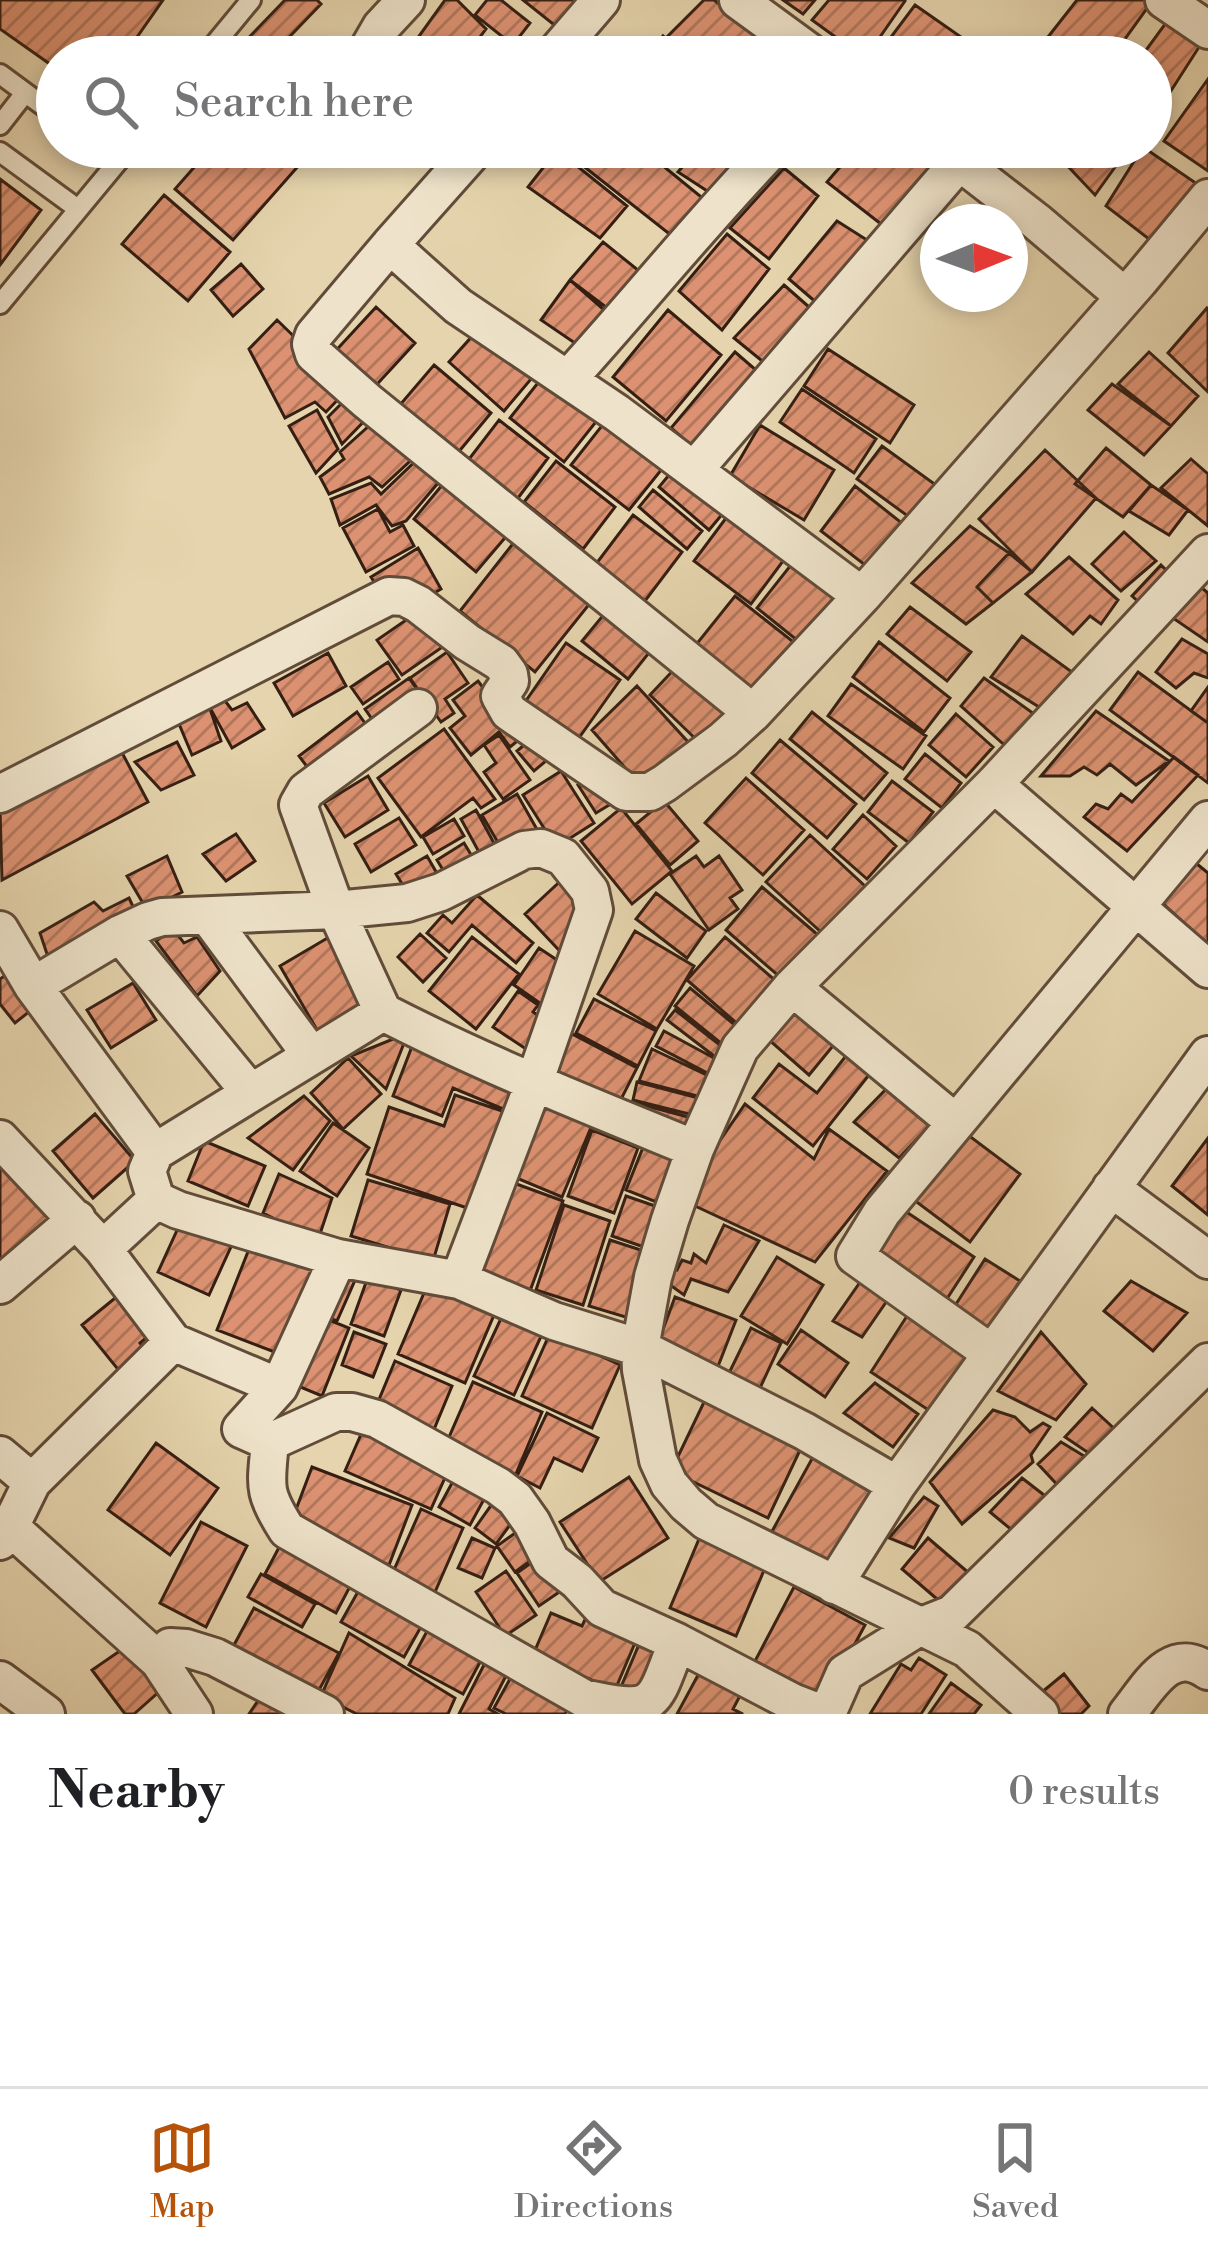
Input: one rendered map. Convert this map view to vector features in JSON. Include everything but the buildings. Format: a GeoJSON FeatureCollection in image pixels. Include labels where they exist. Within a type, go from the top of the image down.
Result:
{"type":"FeatureCollection","features":[{"type":"Feature","properties":{"kind":"street"},"geometry":{"type":"LineString","coordinates":[[376,36],[406,0]]}},
{"type":"Feature","properties":{"kind":"street"},"geometry":{"type":"LineString","coordinates":[[571,36],[601,0]]}},
{"type":"Feature","properties":{"kind":"street"},"geometry":{"type":"LineString","coordinates":[[738,0],[788,36]]}},
{"type":"Feature","properties":{"kind":"street"},"geometry":{"type":"LineString","coordinates":[[1170,2],[1208,30]]}},
{"type":"Feature","properties":{"kind":"street"},"geometry":{"type":"LineString","coordinates":[[458,168],[314,335],[314,354],[752,713]]}},
{"type":"Feature","properties":{"kind":"street"},"geometry":{"type":"LineString","coordinates":[[568,380],[754,168]]}},
{"type":"Feature","properties":{"kind":"street"},"geometry":{"type":"LineString","coordinates":[[695,470],[939,168]]}},
{"type":"Feature","properties":{"kind":"street"},"geometry":{"type":"LineString","coordinates":[[966,168],[1125,297]]}},
{"type":"Feature","properties":{"kind":"street"},"geometry":{"type":"LineString","coordinates":[[0,794],[389,596],[418,604],[501,663],[510,681],[500,696],[509,712],[626,791],[650,792],[723,740],[862,596],[1208,198]]}},
{"type":"Feature","properties":{"kind":"street"},"geometry":{"type":"LineString","coordinates":[[390,245],[458,306],[695,470],[862,596]]}},
{"type":"Feature","properties":{"kind":"street"},"geometry":{"type":"LineString","coordinates":[[1040,1714],[967,1649],[706,1521],[686,1504],[669,1484],[658,1460],[640,1348],[670,1220],[740,1048],[792,987],[994,784],[1206,558]]}},
{"type":"Feature","properties":{"kind":"street"},"geometry":{"type":"LineString","coordinates":[[418,708],[306,791],[298,805],[336,910],[383,1012],[534,1083],[695,1150]]}},
{"type":"Feature","properties":{"kind":"street"},"geometry":{"type":"LineString","coordinates":[[994,784],[1208,969]]}},
{"type":"Feature","properties":{"kind":"street"},"geometry":{"type":"LineString","coordinates":[[991,1353],[855,1256],[882,1213],[1208,820]]}},
{"type":"Feature","properties":{"kind":"street"},"geometry":{"type":"LineString","coordinates":[[33,986],[120,934],[162,917],[407,903],[524,850],[541,848],[563,857],[590,891],[594,910],[459,1280]]}},
{"type":"Feature","properties":{"kind":"street"},"geometry":{"type":"LineString","coordinates":[[208,916],[310,1054]]}},
{"type":"Feature","properties":{"kind":"street"},"geometry":{"type":"LineString","coordinates":[[0,930],[33,986],[155,1152]]}},
{"type":"Feature","properties":{"kind":"street"},"geometry":{"type":"LineString","coordinates":[[120,934],[250,1092]]}},
{"type":"Feature","properties":{"kind":"street"},"geometry":{"type":"LineString","coordinates":[[792,987],[956,1123]]}},
{"type":"Feature","properties":{"kind":"street"},"geometry":{"type":"LineString","coordinates":[[155,1200],[147,1171],[155,1152],[383,1012]]}},
{"type":"Feature","properties":{"kind":"street"},"geometry":{"type":"LineString","coordinates":[[834,1585],[897,1486],[1208,1055]]}},
{"type":"Feature","properties":{"kind":"street"},"geometry":{"type":"LineString","coordinates":[[0,1139],[103,1249],[173,1342],[279,1387]]}},
{"type":"Feature","properties":{"kind":"street"},"geometry":{"type":"LineString","coordinates":[[1111,1188],[1208,1260]]}},
{"type":"Feature","properties":{"kind":"street"},"geometry":{"type":"LineString","coordinates":[[103,1249],[155,1200]]}},
{"type":"Feature","properties":{"kind":"street"},"geometry":{"type":"LineString","coordinates":[[155,1200],[215,1223],[338,1258],[459,1280],[554,1321],[640,1348],[804,1431],[897,1486]]}},
{"type":"Feature","properties":{"kind":"street"},"geometry":{"type":"LineString","coordinates":[[0,1285],[77,1219]]}},
{"type":"Feature","properties":{"kind":"street"},"geometry":{"type":"LineString","coordinates":[[338,1258],[279,1387],[241,1429],[269,1442],[336,1412],[377,1419],[515,1498],[551,1561],[602,1608],[825,1714],[845,1673],[952,1613],[1208,1362]]}},
{"type":"Feature","properties":{"kind":"street"},"geometry":{"type":"LineString","coordinates":[[173,1342],[32,1482],[5,1534],[159,1661],[194,1714]]}},
{"type":"Feature","properties":{"kind":"street"},"geometry":{"type":"LineString","coordinates":[[269,1442],[269,1503],[287,1530],[579,1706],[624,1711],[647,1706],[658,1693],[676,1642]]}},
{"type":"Feature","properties":{"kind":"street"},"geometry":{"type":"LineString","coordinates":[[0,1455],[32,1482]]}},
{"type":"Feature","properties":{"kind":"street"},"geometry":{"type":"LineString","coordinates":[[159,1661],[170,1647],[215,1657],[325,1714]]}},
{"type":"Feature","properties":{"kind":"street"},"geometry":{"type":"LineString","coordinates":[[1127,1714],[1171,1665],[1189,1661],[1208,1671]]}},
{"type":"Feature","properties":{"kind":"street"},"geometry":{"type":"LineString","coordinates":[[0,1680],[46,1714]]}},
{"type":"Feature","properties":{"kind":"lane"},"geometry":{"type":"LineString","coordinates":[[221,36],[251,0]]}},
{"type":"Feature","properties":{"kind":"lane"},"geometry":{"type":"LineString","coordinates":[[0,74],[36,101]]}},
{"type":"Feature","properties":{"kind":"lane"},"geometry":{"type":"LineString","coordinates":[[0,125],[25,93]]}},
{"type":"Feature","properties":{"kind":"lane"},"geometry":{"type":"LineString","coordinates":[[0,152],[78,209]]}},
{"type":"Feature","properties":{"kind":"lane"},"geometry":{"type":"LineString","coordinates":[[0,304],[112,168]]}}]}
